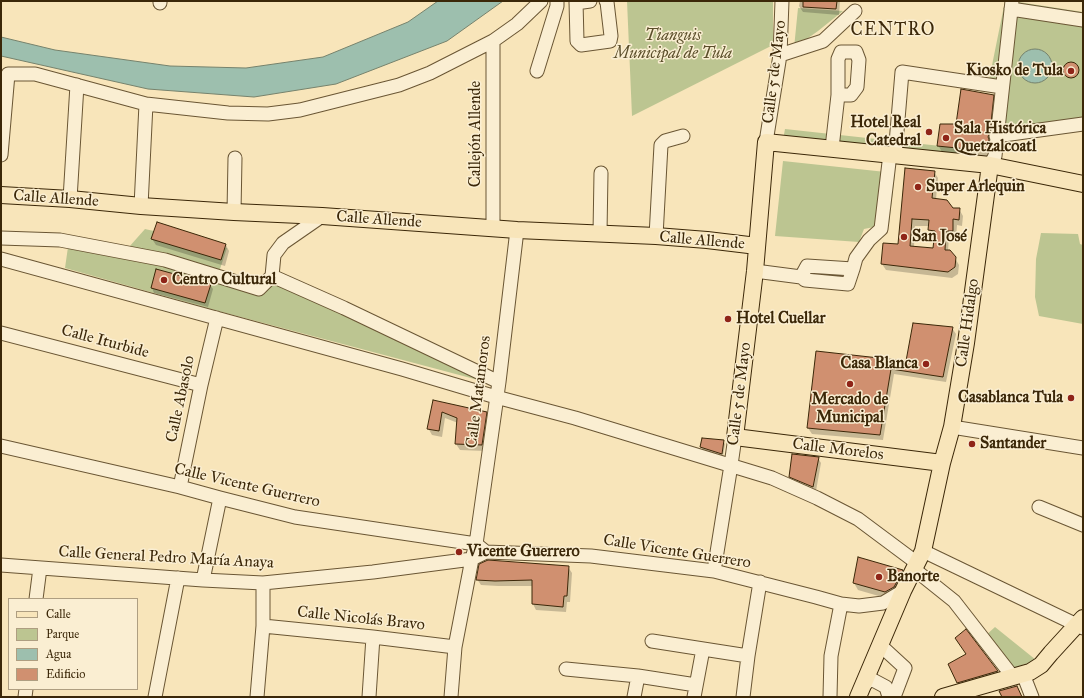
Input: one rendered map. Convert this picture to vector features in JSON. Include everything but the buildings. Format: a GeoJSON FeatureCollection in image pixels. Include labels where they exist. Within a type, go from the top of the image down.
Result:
{"type":"FeatureCollection","features":[{"type":"Feature","properties":{"kind":"main road"},"geometry":{"type":"LineString","coordinates":[[766,142],[990,164],[1083,184]]}},
{"type":"Feature","properties":{"kind":"main road","name":"Calle 5 de Mayo"},"geometry":{"type":"LineString","coordinates":[[735,437],[755,271],[766,142]]}},
{"type":"Feature","properties":{"kind":"main road","name":"Calle Hidalgo"},"geometry":{"type":"LineString","coordinates":[[861,691],[903,591],[918,561],[952,427],[966,343],[990,164]]}},
{"type":"Feature","properties":{"kind":"main road","name":"Calle Allende"},"geometry":{"type":"LineString","coordinates":[[1,195],[70,199],[141,206],[322,216],[517,230],[656,236],[757,246]]}},
{"type":"Feature","properties":{"kind":"main road","name":"Calle Morelos"},"geometry":{"type":"LineString","coordinates":[[735,437],[942,464]]}},
{"type":"Feature","properties":{"kind":"main road"},"geometry":{"type":"LineString","coordinates":[[943,697],[1030,672],[1041,665],[1051,653],[1081,624]]}},
{"type":"Feature","properties":{"kind":"street"},"geometry":{"type":"LineString","coordinates":[[537,71],[557,6],[557,1]]}},
{"type":"Feature","properties":{"kind":"street"},"geometry":{"type":"LineString","coordinates":[[590,1],[576,2],[576,41],[581,45],[610,41],[611,36],[606,1]]}},
{"type":"Feature","properties":{"kind":"street","name":"Calle 5 de Mayo"},"geometry":{"type":"LineString","coordinates":[[766,142],[780,55],[782,1]]}},
{"type":"Feature","properties":{"kind":"street"},"geometry":{"type":"LineString","coordinates":[[1,154],[8,74],[35,74],[146,104],[228,113],[268,114],[300,110],[399,85],[430,73],[493,41],[517,24],[539,2]]}},
{"type":"Feature","properties":{"kind":"street"},"geometry":{"type":"LineString","coordinates":[[990,164],[995,156],[1011,5],[1083,20]]}},
{"type":"Feature","properties":{"kind":"street"},"geometry":{"type":"LineString","coordinates":[[780,55],[823,41],[856,11]]}},
{"type":"Feature","properties":{"kind":"street","name":"Callejón Allende"},"geometry":{"type":"LineString","coordinates":[[493,41],[493,228]]}},
{"type":"Feature","properties":{"kind":"street"},"geometry":{"type":"LineString","coordinates":[[755,271],[801,277],[807,266],[853,269],[856,258],[869,240],[881,229],[893,155],[902,72],[1002,87]]}},
{"type":"Feature","properties":{"kind":"street"},"geometry":{"type":"LineString","coordinates":[[70,199],[77,85]]}},
{"type":"Feature","properties":{"kind":"street"},"geometry":{"type":"LineString","coordinates":[[832,148],[838,95]]}},
{"type":"Feature","properties":{"kind":"street"},"geometry":{"type":"LineString","coordinates":[[141,206],[146,104]]}},
{"type":"Feature","properties":{"kind":"street"},"geometry":{"type":"LineString","coordinates":[[996,136],[1083,124]]}},
{"type":"Feature","properties":{"kind":"street"},"geometry":{"type":"LineString","coordinates":[[656,236],[661,145],[665,141],[683,136]]}},
{"type":"Feature","properties":{"kind":"street"},"geometry":{"type":"LineString","coordinates":[[234,158],[234,212]]}},
{"type":"Feature","properties":{"kind":"street"},"geometry":{"type":"LineString","coordinates":[[600,233],[601,173]]}},
{"type":"Feature","properties":{"kind":"street"},"geometry":{"type":"LineString","coordinates":[[1,238],[60,240],[157,258],[259,289],[272,276],[274,255],[283,243],[322,216]]}},
{"type":"Feature","properties":{"kind":"street","name":"Calle Matamoros"},"geometry":{"type":"LineString","coordinates":[[481,548],[496,397],[517,230]]}},
{"type":"Feature","properties":{"kind":"street"},"geometry":{"type":"LineString","coordinates":[[1,259],[575,418],[772,478],[817,498],[858,519],[918,561],[1018,676],[1032,697]]}},
{"type":"Feature","properties":{"kind":"street"},"geometry":{"type":"LineString","coordinates":[[272,276],[351,311],[499,382]]}},
{"type":"Feature","properties":{"kind":"street","name":"Calle Abasolo"},"geometry":{"type":"LineString","coordinates":[[180,487],[201,385],[217,318]]}},
{"type":"Feature","properties":{"kind":"street","name":"Calle Iturbide"},"geometry":{"type":"LineString","coordinates":[[1,333],[201,385]]}},
{"type":"Feature","properties":{"kind":"street"},"geometry":{"type":"LineString","coordinates":[[952,427],[1083,448]]}},
{"type":"Feature","properties":{"kind":"street","name":"Calle 5 de Mayo"},"geometry":{"type":"LineString","coordinates":[[714,571],[735,437]]}},
{"type":"Feature","properties":{"kind":"street","name":"Calle Vicente Guerrero"},"geometry":{"type":"LineString","coordinates":[[1,446],[180,487],[295,517],[481,548],[591,556],[714,571],[841,604],[859,606],[883,603],[903,591]]}},
{"type":"Feature","properties":{"kind":"street"},"geometry":{"type":"LineString","coordinates":[[203,580],[220,498]]}},
{"type":"Feature","properties":{"kind":"street"},"geometry":{"type":"LineString","coordinates":[[1039,507],[1083,525]]}},
{"type":"Feature","properties":{"kind":"street","name":"Calle Vicente Guerrero"},"geometry":{"type":"LineString","coordinates":[[472,559],[481,548]]}},
{"type":"Feature","properties":{"kind":"street"},"geometry":{"type":"LineString","coordinates":[[450,697],[455,647],[472,559]]}},
{"type":"Feature","properties":{"kind":"street","name":"Calle General Pedro María Anaya"},"geometry":{"type":"LineString","coordinates":[[1,565],[264,583],[374,572],[472,559]]}},
{"type":"Feature","properties":{"kind":"street"},"geometry":{"type":"LineString","coordinates":[[918,561],[1081,624]]}},
{"type":"Feature","properties":{"kind":"street"},"geometry":{"type":"LineString","coordinates":[[36,598],[40,568]]}},
{"type":"Feature","properties":{"kind":"street"},"geometry":{"type":"LineString","coordinates":[[155,697],[178,578]]}},
{"type":"Feature","properties":{"kind":"street"},"geometry":{"type":"LineString","coordinates":[[743,697],[760,582]]}},
{"type":"Feature","properties":{"kind":"street"},"geometry":{"type":"LineString","coordinates":[[258,697],[263,626],[264,583]]}},
{"type":"Feature","properties":{"kind":"street"},"geometry":{"type":"LineString","coordinates":[[830,697],[831,656],[841,604]]}},
{"type":"Feature","properties":{"kind":"street","name":"Calle Nicolás Bravo"},"geometry":{"type":"LineString","coordinates":[[263,626],[455,647]]}},
{"type":"Feature","properties":{"kind":"street"},"geometry":{"type":"LineString","coordinates":[[369,697],[373,637]]}},
{"type":"Feature","properties":{"kind":"street"},"geometry":{"type":"LineString","coordinates":[[652,642],[748,656]]}},
{"type":"Feature","properties":{"kind":"street"},"geometry":{"type":"LineString","coordinates":[[880,645],[905,668],[894,697]]}},
{"type":"Feature","properties":{"kind":"street"},"geometry":{"type":"LineString","coordinates":[[566,669],[638,676],[695,691],[703,650]]}},
{"type":"Feature","properties":{"kind":"street"},"geometry":{"type":"LineString","coordinates":[[634,697],[638,676]]}},
{"type":"Feature","properties":{"kind":"street"},"geometry":{"type":"LineString","coordinates":[[861,691],[871,679],[886,688],[889,697]]}},
{"type":"Feature","properties":{"kind":"green space","name":"Tianguis Municipal de Tula"},"geometry":{"type":"Polygon","coordinates":[[[627,1],[773,1],[773,45],[632,116],[627,1]]]}},
{"type":"Feature","properties":{"kind":"green space"},"geometry":{"type":"Polygon","coordinates":[[[1005,1],[1083,12],[1083,131],[994,140],[998,92],[987,90],[1005,1]]]}},
{"type":"Feature","properties":{"kind":"green space"},"geometry":{"type":"Polygon","coordinates":[[[798,8],[843,11],[794,48],[798,8]]]}},
{"type":"Feature","properties":{"kind":"green space"},"geometry":{"type":"Polygon","coordinates":[[[785,129],[977,150],[977,160],[783,140],[785,129]]]}},
{"type":"Feature","properties":{"kind":"green space"},"geometry":{"type":"Polygon","coordinates":[[[783,161],[895,173],[889,224],[864,229],[859,242],[775,236],[783,161]]]}},
{"type":"Feature","properties":{"kind":"green space"},"geometry":{"type":"Polygon","coordinates":[[[145,229],[227,248],[217,278],[261,292],[271,281],[482,381],[207,308],[65,268],[69,240],[129,247],[145,229]]]}},
{"type":"Feature","properties":{"kind":"green space"},"geometry":{"type":"Polygon","coordinates":[[[1041,233],[1078,234],[1080,244],[1083,245],[1083,324],[1039,316],[1035,297],[1036,259],[1041,233]]]}},
{"type":"Feature","properties":{"kind":"green space"},"geometry":{"type":"Polygon","coordinates":[[[995,627],[1036,660],[1014,668],[984,637],[995,627]]]}},
{"type":"Feature","properties":{"kind":"water"},"geometry":{"type":"Polygon","coordinates":[[[438,1],[503,1],[447,41],[336,84],[254,97],[148,89],[1,56],[1,37],[55,50],[170,66],[246,68],[323,57],[408,22],[438,1]]]}},
{"type":"Feature","properties":{"kind":"water"},"geometry":{"type":"Polygon","coordinates":[[[1032,49],[1038,49],[1042,50],[1049,56],[1052,66],[1051,73],[1045,80],[1038,83],[1032,83],[1028,82],[1021,76],[1018,69],[1018,63],[1019,59],[1025,52],[1032,49]]]}},
{"type":"Feature","properties":{"kind":"place","name":"Kiosko de Tula"},"geometry":{"type":"Point","coordinates":[1071,71]}},
{"type":"Feature","properties":{"kind":"place","name":"Hotel Real Catedral"},"geometry":{"type":"Point","coordinates":[929,132]}},
{"type":"Feature","properties":{"kind":"place","name":"Sala Histórica Quetzalcoatl"},"geometry":{"type":"Point","coordinates":[946,138]}},
{"type":"Feature","properties":{"kind":"place","name":"Super Arlequin"},"geometry":{"type":"Point","coordinates":[918,187]}},
{"type":"Feature","properties":{"kind":"place","name":"San José"},"geometry":{"type":"Point","coordinates":[904,237]}},
{"type":"Feature","properties":{"kind":"place","name":"Centro Cultural"},"geometry":{"type":"Point","coordinates":[164,280]}},
{"type":"Feature","properties":{"kind":"place","name":"Hotel Cuellar"},"geometry":{"type":"Point","coordinates":[728,319]}},
{"type":"Feature","properties":{"kind":"place","name":"Casa Blanca"},"geometry":{"type":"Point","coordinates":[926,364]}},
{"type":"Feature","properties":{"kind":"place","name":"Mercado de Municipal"},"geometry":{"type":"Point","coordinates":[850,384]}},
{"type":"Feature","properties":{"kind":"place","name":"Casablanca Tula"},"geometry":{"type":"Point","coordinates":[1071,398]}},
{"type":"Feature","properties":{"kind":"place","name":"Santander"},"geometry":{"type":"Point","coordinates":[972,444]}},
{"type":"Feature","properties":{"kind":"place","name":"Vicente Guerrero"},"geometry":{"type":"Point","coordinates":[459,552]}},
{"type":"Feature","properties":{"kind":"place","name":"Banorte"},"geometry":{"type":"Point","coordinates":[879,577]}},
{"type":"Feature","properties":{"kind":"district","name":"CENTRO"},"geometry":{"type":"Point","coordinates":[893,31]}}]}
